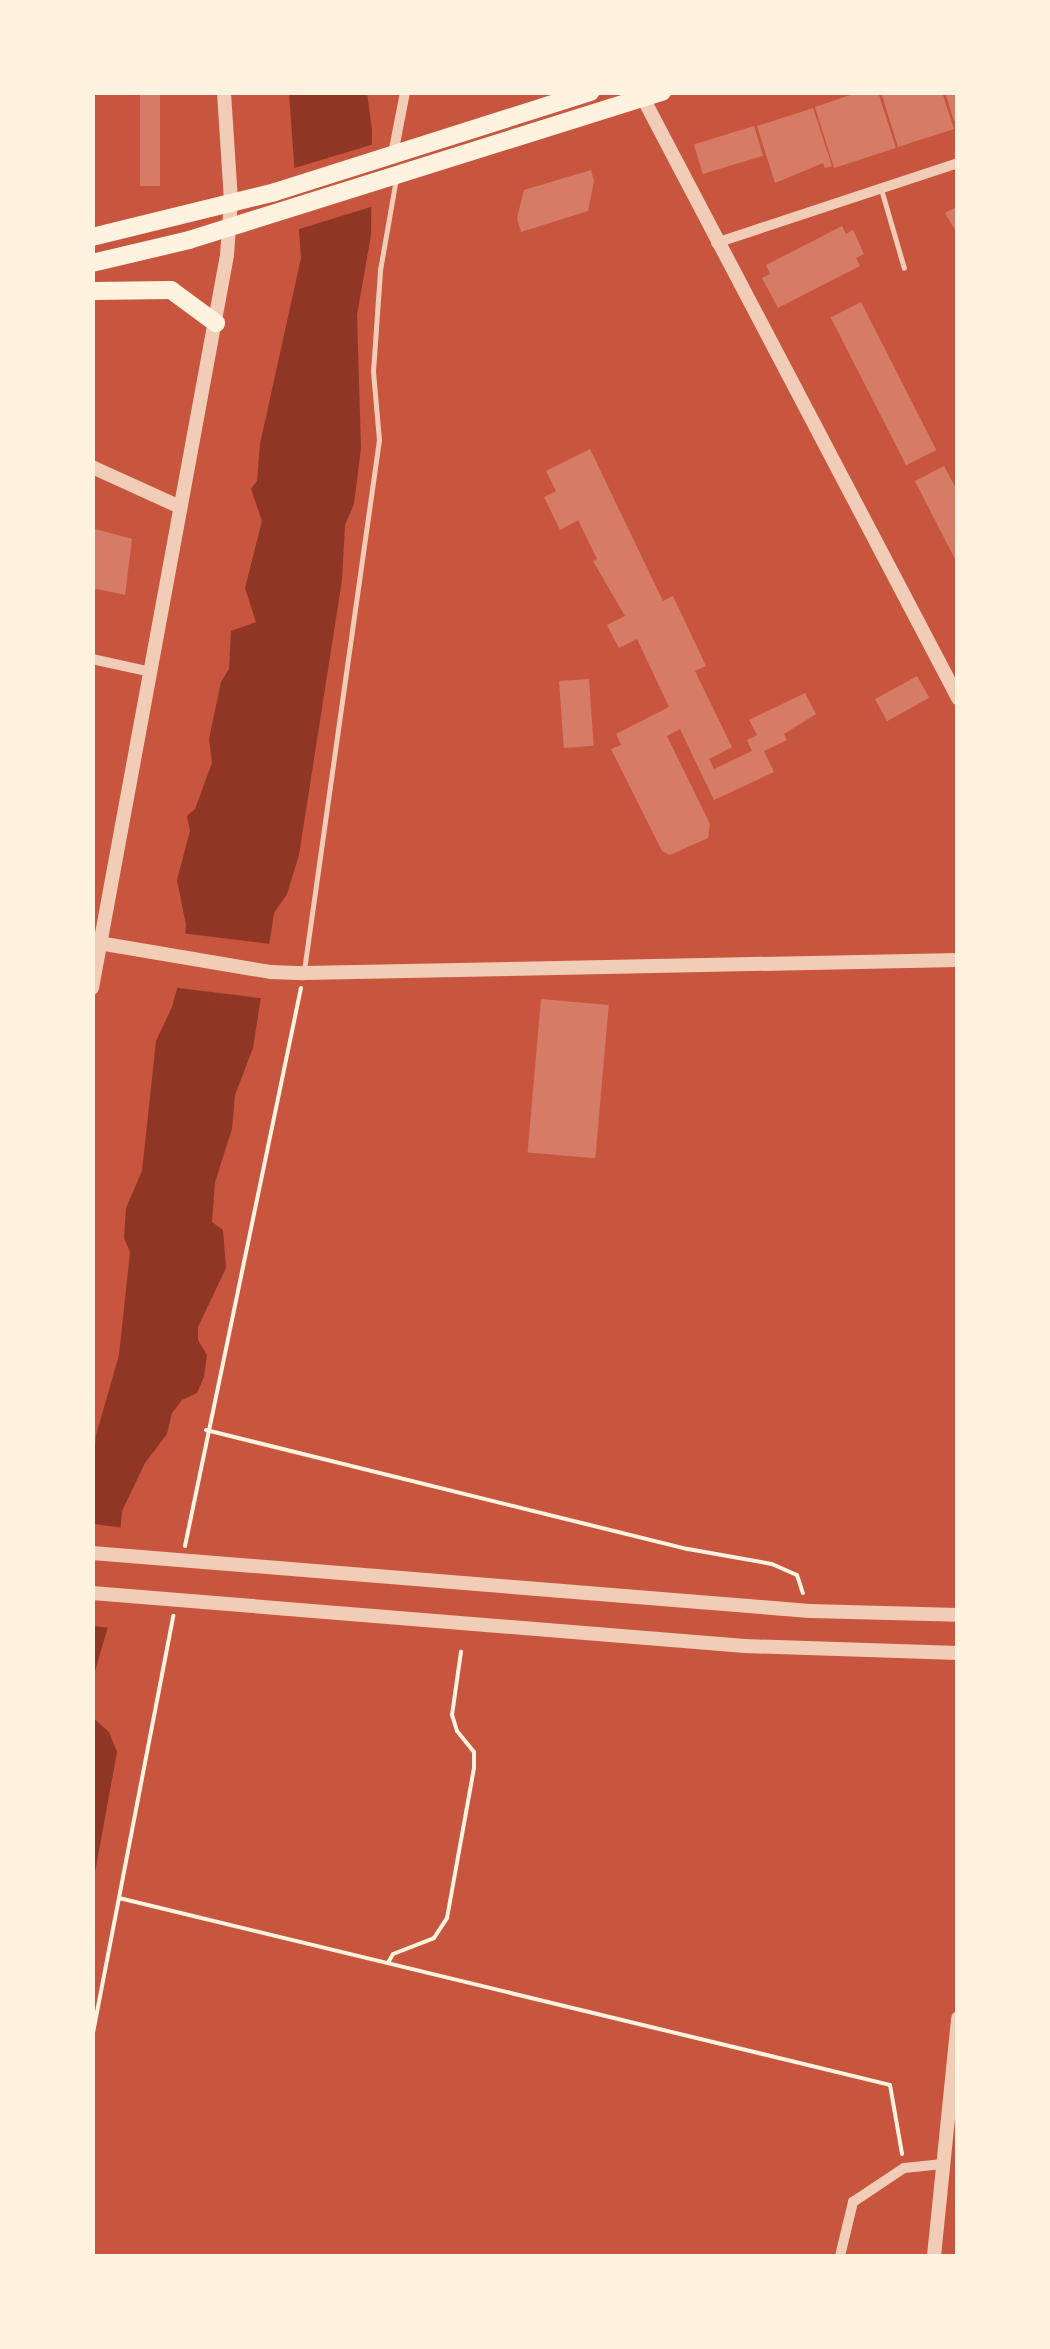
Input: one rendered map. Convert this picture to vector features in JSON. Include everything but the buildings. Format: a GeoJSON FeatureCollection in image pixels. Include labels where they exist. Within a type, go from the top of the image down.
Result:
{"type":"FeatureCollection","features":[{"type":"Feature","properties":{"kind":"main road"},"geometry":{"type":"LineString","coordinates":[[92,237],[276,192],[591,92]]}},
{"type":"Feature","properties":{"kind":"main road"},"geometry":{"type":"LineString","coordinates":[[92,263],[230,227],[649,94]]}},
{"type":"Feature","properties":{"kind":"main road"},"geometry":{"type":"LineString","coordinates":[[92,292],[171,290],[216,323]]}},
{"type":"Feature","properties":{"kind":"street"},"geometry":{"type":"LineString","coordinates":[[92,988],[97,942],[216,323],[231,202],[224,92]]}},
{"type":"Feature","properties":{"kind":"street"},"geometry":{"type":"LineString","coordinates":[[390,155],[406,92]]}},
{"type":"Feature","properties":{"kind":"street"},"geometry":{"type":"LineString","coordinates":[[649,94],[716,243],[953,678],[958,698]]}},
{"type":"Feature","properties":{"kind":"street"},"geometry":{"type":"LineString","coordinates":[[716,243],[958,163]]}},
{"type":"Feature","properties":{"kind":"street"},"geometry":{"type":"LineString","coordinates":[[92,466],[180,507]]}},
{"type":"Feature","properties":{"kind":"street"},"geometry":{"type":"LineString","coordinates":[[92,659],[151,672]]}},
{"type":"Feature","properties":{"kind":"street"},"geometry":{"type":"LineString","coordinates":[[97,942],[272,972],[304,973],[958,960]]}},
{"type":"Feature","properties":{"kind":"street"},"geometry":{"type":"LineString","coordinates":[[92,1553],[810,1612],[958,1615]]}},
{"type":"Feature","properties":{"kind":"street"},"geometry":{"type":"LineString","coordinates":[[92,1593],[781,1648],[958,1654]]}},
{"type":"Feature","properties":{"kind":"street"},"geometry":{"type":"LineString","coordinates":[[934,2256],[958,2018]]}},
{"type":"Feature","properties":{"kind":"street"},"geometry":{"type":"LineString","coordinates":[[840,2256],[853,2202],[904,2168],[944,2164]]}},
{"type":"Feature","properties":{"kind":"lane"},"geometry":{"type":"LineString","coordinates":[[304,973],[378,440],[374,371],[392,176]]}},
{"type":"Feature","properties":{"kind":"lane"},"geometry":{"type":"LineString","coordinates":[[880,186],[904,268]]}},
{"type":"Feature","properties":{"kind":"path"},"geometry":{"type":"LineString","coordinates":[[182,1561],[206,1430],[304,973]]}},
{"type":"Feature","properties":{"kind":"path"},"geometry":{"type":"LineString","coordinates":[[206,1430],[688,1548],[772,1564],[797,1575],[810,1612]]}},
{"type":"Feature","properties":{"kind":"path"},"geometry":{"type":"LineString","coordinates":[[92,2038],[176,1602]]}},
{"type":"Feature","properties":{"kind":"path"},"geometry":{"type":"LineString","coordinates":[[388,1964],[393,1954],[434,1938],[447,1918],[474,1768],[474,1752],[457,1731],[452,1715],[462,1652]]}},
{"type":"Feature","properties":{"kind":"path"},"geometry":{"type":"LineString","coordinates":[[119,1898],[890,2085],[904,2168]]}},
{"type":"Feature","properties":{"kind":"shaded area"},"geometry":{"type":"Polygon","coordinates":[[[289,93],[367,93],[372,130],[371,235],[357,315],[361,448],[354,504],[345,525],[342,580],[299,855],[287,894],[274,913],[253,1048],[235,1095],[232,1129],[215,1182],[212,1222],[223,1230],[226,1268],[198,1327],[198,1340],[207,1355],[204,1377],[197,1393],[182,1400],[172,1413],[167,1434],[145,1463],[122,1511],[114,1606],[93,1678],[93,1466],[96,1435],[119,1355],[130,1252],[124,1238],[126,1208],[142,1171],[156,1041],[172,1007],[183,966],[186,925],[177,880],[190,831],[187,816],[195,809],[212,763],[209,739],[221,682],[229,669],[231,631],[256,622],[245,588],[262,521],[251,489],[257,481],[260,444],[301,258],[289,93]]]}},
{"type":"Feature","properties":{"kind":"shaded area"},"geometry":{"type":"Polygon","coordinates":[[[93,1718],[109,1732],[117,1752],[93,1883],[93,1718]]]}},
{"type":"Feature","properties":{"kind":"pier"},"geometry":{"type":"Polygon","coordinates":[[[374,144],[374,206],[296,230],[288,170],[374,144]]]}},
{"type":"Feature","properties":{"kind":"pier"},"geometry":{"type":"Polygon","coordinates":[[[181,933],[274,944],[268,999],[174,988],[181,933]]]}},
{"type":"Feature","properties":{"kind":"pier"},"geometry":{"type":"Polygon","coordinates":[[[93,1524],[125,1528],[119,1607],[111,1628],[93,1626],[93,1524]]]}}]}
